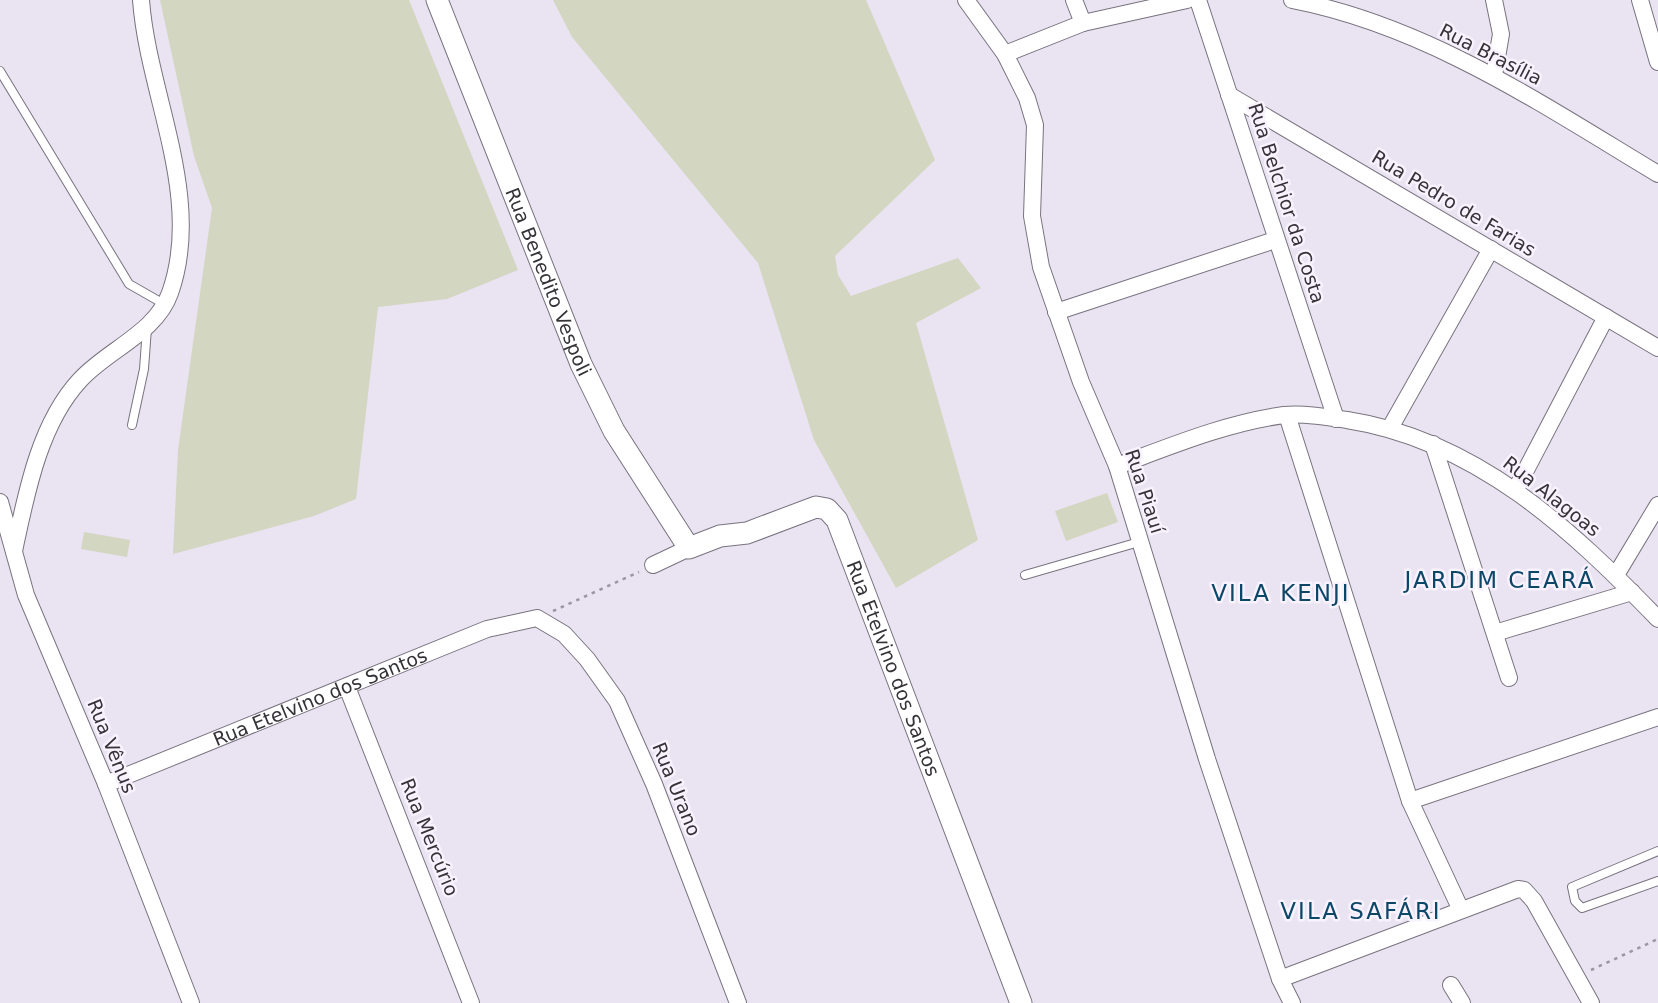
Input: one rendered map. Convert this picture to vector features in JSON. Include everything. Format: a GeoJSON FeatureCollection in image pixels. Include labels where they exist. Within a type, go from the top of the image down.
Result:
{"type":"FeatureCollection","features":[{"type":"Feature","properties":{"kind":"street"},"geometry":{"type":"LineString","coordinates":[[14,551],[34,463],[63,402],[80,379],[147,324],[170,294],[178,259],[180,221],[175,178],[141,0]]}},
{"type":"Feature","properties":{"kind":"street","name":"Rua Benedito Vespoli"},"geometry":{"type":"LineString","coordinates":[[437,0],[581,364],[614,431],[689,548]]}},
{"type":"Feature","properties":{"kind":"street","name":"Rua Piauí"},"geometry":{"type":"LineString","coordinates":[[966,0],[1005,54],[1027,98],[1034,125],[1032,216],[1041,267],[1117,466],[1207,760],[1280,978],[1292,1003]]}},
{"type":"Feature","properties":{"kind":"street"},"geometry":{"type":"LineString","coordinates":[[1074,0],[1083,23]]}},
{"type":"Feature","properties":{"kind":"street"},"geometry":{"type":"LineString","coordinates":[[1005,54],[1083,23],[1187,0]]}},
{"type":"Feature","properties":{"kind":"street","name":"Rua Belchior da Costa"},"geometry":{"type":"LineString","coordinates":[[1198,0],[1336,419]]}},
{"type":"Feature","properties":{"kind":"street","name":"Rua Brasília"},"geometry":{"type":"LineString","coordinates":[[1292,0],[1364,19],[1494,75],[1658,174]]}},
{"type":"Feature","properties":{"kind":"street"},"geometry":{"type":"LineString","coordinates":[[1494,0],[1501,34],[1494,75]]}},
{"type":"Feature","properties":{"kind":"street"},"geometry":{"type":"LineString","coordinates":[[1640,0],[1653,24],[1658,62]]}},
{"type":"Feature","properties":{"kind":"street","name":"Rua Pedro de Farias"},"geometry":{"type":"LineString","coordinates":[[1229,95],[1658,348]]}},
{"type":"Feature","properties":{"kind":"street"},"geometry":{"type":"LineString","coordinates":[[1056,312],[1275,240]]}},
{"type":"Feature","properties":{"kind":"street"},"geometry":{"type":"LineString","coordinates":[[1390,428],[1491,249]]}},
{"type":"Feature","properties":{"kind":"street"},"geometry":{"type":"LineString","coordinates":[[1516,489],[1606,317]]}},
{"type":"Feature","properties":{"kind":"street"},"geometry":{"type":"LineString","coordinates":[[1287,415],[1410,801],[1460,908]]}},
{"type":"Feature","properties":{"kind":"street","name":"Rua Alagoas"},"geometry":{"type":"LineString","coordinates":[[1117,466],[1244,423],[1287,415],[1336,419],[1390,428],[1433,444],[1516,489],[1616,575],[1658,619]]}},
{"type":"Feature","properties":{"kind":"street"},"geometry":{"type":"LineString","coordinates":[[1433,444],[1509,678]]}},
{"type":"Feature","properties":{"kind":"street"},"geometry":{"type":"LineString","coordinates":[[1616,575],[1658,505]]}},
{"type":"Feature","properties":{"kind":"street","name":"Rua Vênus"},"geometry":{"type":"LineString","coordinates":[[1,507],[26,594],[106,784],[191,1003]]}},
{"type":"Feature","properties":{"kind":"street","name":"Rua Etelvino dos Santos"},"geometry":{"type":"LineString","coordinates":[[653,565],[720,536],[747,533],[816,507],[827,509],[837,520],[1021,1003]]}},
{"type":"Feature","properties":{"kind":"street"},"geometry":{"type":"LineString","coordinates":[[1495,633],[1632,592]]}},
{"type":"Feature","properties":{"kind":"street","name":"Rua Etelvino dos Santos"},"geometry":{"type":"LineString","coordinates":[[106,784],[487,629],[537,618]]}},
{"type":"Feature","properties":{"kind":"street","name":"Rua Urano"},"geometry":{"type":"LineString","coordinates":[[537,618],[564,634],[587,659],[617,701],[654,784],[738,1003]]}},
{"type":"Feature","properties":{"kind":"street","name":"Rua Mercúrio"},"geometry":{"type":"LineString","coordinates":[[348,687],[471,1003]]}},
{"type":"Feature","properties":{"kind":"street"},"geometry":{"type":"LineString","coordinates":[[1410,801],[1658,717]]}},
{"type":"Feature","properties":{"kind":"street"},"geometry":{"type":"LineString","coordinates":[[1280,978],[1460,908],[1511,891],[1524,890],[1534,901],[1591,1003]]}},
{"type":"Feature","properties":{"kind":"street"},"geometry":{"type":"LineString","coordinates":[[1451,985],[1462,1003]]}},
{"type":"Feature","properties":{"kind":"lane"},"geometry":{"type":"LineString","coordinates":[[0,71],[129,284],[163,304]]}},
{"type":"Feature","properties":{"kind":"lane"},"geometry":{"type":"LineString","coordinates":[[132,425],[144,369],[147,324]]}},
{"type":"Feature","properties":{"kind":"lane"},"geometry":{"type":"LineString","coordinates":[[1025,575],[1139,542]]}},
{"type":"Feature","properties":{"kind":"lane"},"geometry":{"type":"LineString","coordinates":[[1658,851],[1572,887],[1575,901],[1582,908],[1658,881]]}},
{"type":"Feature","properties":{"kind":"path"},"geometry":{"type":"LineString","coordinates":[[537,618],[653,565]]}},
{"type":"Feature","properties":{"kind":"path"},"geometry":{"type":"LineString","coordinates":[[1578,977],[1658,939]]}},
{"type":"Feature","properties":{"kind":"green space"},"geometry":{"type":"Polygon","coordinates":[[[160,0],[409,0],[518,270],[447,299],[378,307],[356,499],[314,516],[173,554],[178,450],[212,208],[194,156],[160,0]]]}},
{"type":"Feature","properties":{"kind":"green space"},"geometry":{"type":"Polygon","coordinates":[[[553,0],[866,0],[935,160],[835,256],[838,275],[851,296],[958,258],[981,288],[916,323],[978,540],[896,588],[814,440],[758,263],[572,37],[553,0]]]}},
{"type":"Feature","properties":{"kind":"green space"},"geometry":{"type":"Polygon","coordinates":[[[1107,493],[1118,522],[1066,541],[1055,511],[1107,493]]]}},
{"type":"Feature","properties":{"kind":"green space"},"geometry":{"type":"Polygon","coordinates":[[[84,532],[130,540],[127,557],[81,549],[84,532]]]}},
{"type":"Feature","properties":{"kind":"district","name":"JARDIM CEARÁ"},"geometry":{"type":"Point","coordinates":[1500,580]}},
{"type":"Feature","properties":{"kind":"district","name":"VILA KENJI"},"geometry":{"type":"Point","coordinates":[1281,593]}},
{"type":"Feature","properties":{"kind":"district","name":"VILA SAFÁRI"},"geometry":{"type":"Point","coordinates":[1361,911]}}]}
